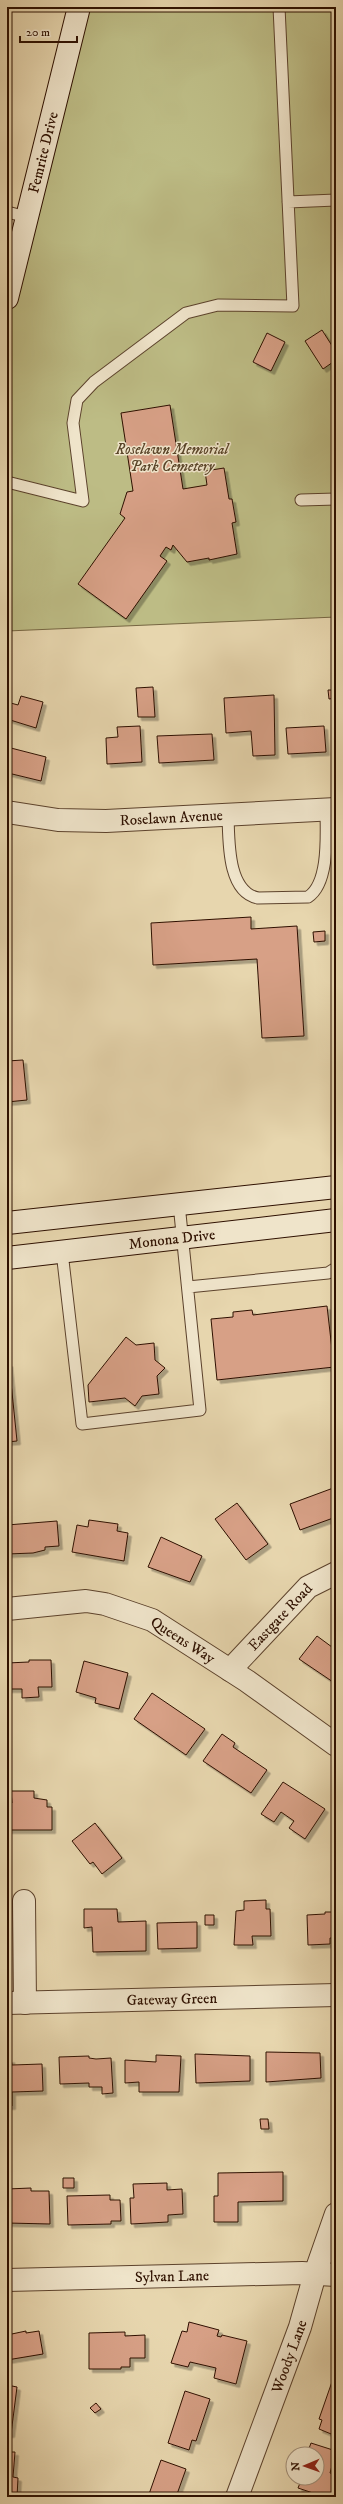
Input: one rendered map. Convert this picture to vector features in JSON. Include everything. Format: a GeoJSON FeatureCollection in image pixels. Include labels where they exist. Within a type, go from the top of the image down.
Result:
{"type":"FeatureCollection","features":[{"type":"Feature","properties":{"kind":"street","name":"Femrite Drive"},"geometry":{"type":"LineString","coordinates":[[7,298],[17,214],[78,7]]}},
{"type":"Feature","properties":{"kind":"street","name":"Roselawn Avenue"},"geometry":{"type":"LineString","coordinates":[[7,812],[58,820],[106,822],[331,809]]}},
{"type":"Feature","properties":{"kind":"street"},"geometry":{"type":"LineString","coordinates":[[7,1223],[336,1187]]}},
{"type":"Feature","properties":{"kind":"street","name":"Monona Drive"},"geometry":{"type":"LineString","coordinates":[[7,1258],[336,1220]]}},
{"type":"Feature","properties":{"kind":"street","name":"Eastgate Road"},"geometry":{"type":"LineString","coordinates":[[230,1670],[308,1587],[336,1573]]}},
{"type":"Feature","properties":{"kind":"street","name":"Queens Way"},"geometry":{"type":"LineString","coordinates":[[7,1609],[86,1601],[105,1604],[152,1620],[230,1670],[336,1745]]}},
{"type":"Feature","properties":{"kind":"street"},"geometry":{"type":"LineString","coordinates":[[16,2003],[24,1900]]}},
{"type":"Feature","properties":{"kind":"street","name":"Gateway Green"},"geometry":{"type":"LineString","coordinates":[[16,2003],[336,1996]]}},
{"type":"Feature","properties":{"kind":"street","name":"Woody Lane"},"geometry":{"type":"LineString","coordinates":[[237,2497],[300,2327],[315,2274],[336,2214]]}},
{"type":"Feature","properties":{"kind":"street","name":"Sylvan Lane"},"geometry":{"type":"LineString","coordinates":[[7,2280],[315,2274],[336,2275]]}},
{"type":"Feature","properties":{"kind":"lane"},"geometry":{"type":"LineString","coordinates":[[7,482],[83,501],[73,423],[77,400],[94,382],[186,313],[218,305],[293,306],[279,7]]}},
{"type":"Feature","properties":{"kind":"lane"},"geometry":{"type":"LineString","coordinates":[[288,202],[336,200]]}},
{"type":"Feature","properties":{"kind":"lane"},"geometry":{"type":"LineString","coordinates":[[301,500],[336,499]]}},
{"type":"Feature","properties":{"kind":"lane"},"geometry":{"type":"LineString","coordinates":[[228,816],[230,856],[233,870],[244,890],[252,897],[258,898],[308,897],[316,888],[323,869],[331,809]]}},
{"type":"Feature","properties":{"kind":"lane"},"geometry":{"type":"LineString","coordinates":[[62,1252],[82,1424],[200,1410],[179,1204]]}},
{"type":"Feature","properties":{"kind":"lane"},"geometry":{"type":"LineString","coordinates":[[188,1287],[328,1273],[336,1268]]}},
{"type":"Feature","properties":{"kind":"green space","name":"Roselawn Memorial Park Cemetery"},"geometry":{"type":"Polygon","coordinates":[[[79,7],[336,7],[336,617],[7,631],[7,298],[79,7]]]}},
{"type":"Feature","properties":{"kind":"building"},"geometry":{"type":"Polygon","coordinates":[[[322,330],[336,352],[336,360],[323,369],[305,341],[322,330]]]}},
{"type":"Feature","properties":{"kind":"building"},"geometry":{"type":"Polygon","coordinates":[[[267,333],[285,342],[271,371],[253,362],[267,333]]]}},
{"type":"Feature","properties":{"kind":"building"},"geometry":{"type":"Polygon","coordinates":[[[170,405],[183,489],[207,485],[205,471],[224,468],[229,499],[232,499],[236,522],[232,523],[237,554],[209,560],[209,558],[187,562],[173,545],[171,550],[166,547],[160,556],[167,561],[126,619],[78,584],[125,518],[120,514],[127,492],[133,491],[121,413],[170,405]]]}},
{"type":"Feature","properties":{"kind":"building"},"geometry":{"type":"Polygon","coordinates":[[[153,687],[155,717],[138,717],[136,688],[153,687]]]}},
{"type":"Feature","properties":{"kind":"building"},"geometry":{"type":"Polygon","coordinates":[[[328,690],[336,690],[336,698],[329,699],[328,690]]]}},
{"type":"Feature","properties":{"kind":"building"},"geometry":{"type":"Polygon","coordinates":[[[274,695],[275,755],[253,756],[251,731],[226,733],[224,698],[274,695]]]}},
{"type":"Feature","properties":{"kind":"building"},"geometry":{"type":"Polygon","coordinates":[[[21,696],[43,702],[36,728],[7,719],[7,702],[18,705],[21,696]]]}},
{"type":"Feature","properties":{"kind":"building"},"geometry":{"type":"Polygon","coordinates":[[[140,726],[142,762],[107,764],[106,738],[118,737],[117,727],[140,726]]]}},
{"type":"Feature","properties":{"kind":"building"},"geometry":{"type":"Polygon","coordinates":[[[324,726],[326,752],[288,754],[286,728],[324,726]]]}},
{"type":"Feature","properties":{"kind":"building"},"geometry":{"type":"Polygon","coordinates":[[[212,734],[214,760],[159,763],[157,736],[212,734]]]}},
{"type":"Feature","properties":{"kind":"building"},"geometry":{"type":"Polygon","coordinates":[[[7,747],[46,757],[41,781],[8,773],[7,747]]]}},
{"type":"Feature","properties":{"kind":"building"},"geometry":{"type":"Polygon","coordinates":[[[251,917],[251,929],[297,926],[304,1036],[262,1038],[257,959],[153,965],[151,923],[251,917]]]}},
{"type":"Feature","properties":{"kind":"building"},"geometry":{"type":"Polygon","coordinates":[[[325,931],[325,941],[314,942],[313,932],[325,931]]]}},
{"type":"Feature","properties":{"kind":"building"},"geometry":{"type":"Polygon","coordinates":[[[23,1060],[27,1100],[7,1102],[7,1061],[23,1060]]]}},
{"type":"Feature","properties":{"kind":"building"},"geometry":{"type":"Polygon","coordinates":[[[327,1306],[334,1367],[217,1380],[211,1319],[233,1317],[233,1312],[252,1310],[253,1315],[327,1306]]]}},
{"type":"Feature","properties":{"kind":"building"},"geometry":{"type":"Polygon","coordinates":[[[126,1337],[136,1345],[154,1343],[155,1360],[165,1368],[157,1376],[159,1394],[142,1396],[135,1406],[125,1398],[89,1402],[88,1385],[126,1337]]]}},
{"type":"Feature","properties":{"kind":"building"},"geometry":{"type":"Polygon","coordinates":[[[9,1363],[17,1441],[7,1442],[7,1364],[9,1363]]]}},
{"type":"Feature","properties":{"kind":"building"},"geometry":{"type":"Polygon","coordinates":[[[336,1487],[336,1517],[300,1530],[290,1504],[336,1487]]]}},
{"type":"Feature","properties":{"kind":"building"},"geometry":{"type":"Polygon","coordinates":[[[237,1503],[268,1544],[246,1560],[215,1519],[237,1503]]]}},
{"type":"Feature","properties":{"kind":"building"},"geometry":{"type":"Polygon","coordinates":[[[89,1520],[118,1524],[117,1531],[128,1533],[124,1561],[72,1552],[77,1525],[88,1527],[89,1520]]]}},
{"type":"Feature","properties":{"kind":"building"},"geometry":{"type":"Polygon","coordinates":[[[57,1521],[59,1546],[45,1547],[45,1550],[33,1553],[7,1554],[7,1525],[57,1521]]]}},
{"type":"Feature","properties":{"kind":"building"},"geometry":{"type":"Polygon","coordinates":[[[161,1537],[202,1556],[190,1582],[148,1567],[161,1537]]]}},
{"type":"Feature","properties":{"kind":"building"},"geometry":{"type":"Polygon","coordinates":[[[317,1636],[336,1650],[336,1684],[299,1659],[317,1636]]]}},
{"type":"Feature","properties":{"kind":"building"},"geometry":{"type":"Polygon","coordinates":[[[29,1660],[51,1660],[52,1687],[38,1687],[39,1697],[22,1698],[22,1689],[7,1689],[7,1663],[29,1662],[29,1660]]]}},
{"type":"Feature","properties":{"kind":"building"},"geometry":{"type":"Polygon","coordinates":[[[84,1661],[128,1673],[119,1709],[95,1703],[96,1698],[76,1692],[84,1661]]]}},
{"type":"Feature","properties":{"kind":"building"},"geometry":{"type":"Polygon","coordinates":[[[152,1693],[205,1729],[186,1755],[134,1719],[152,1693]]]}},
{"type":"Feature","properties":{"kind":"building"},"geometry":{"type":"Polygon","coordinates":[[[222,1734],[235,1743],[233,1747],[267,1770],[251,1793],[203,1761],[222,1734]]]}},
{"type":"Feature","properties":{"kind":"building"},"geometry":{"type":"Polygon","coordinates":[[[283,1782],[325,1809],[305,1839],[289,1828],[294,1821],[281,1812],[274,1822],[261,1814],[283,1782]]]}},
{"type":"Feature","properties":{"kind":"building"},"geometry":{"type":"Polygon","coordinates":[[[11,1791],[34,1791],[34,1798],[47,1800],[47,1807],[52,1807],[52,1830],[7,1830],[7,1803],[12,1803],[11,1791]]]}},
{"type":"Feature","properties":{"kind":"building"},"geometry":{"type":"Polygon","coordinates":[[[95,1823],[122,1858],[102,1874],[93,1862],[90,1864],[72,1841],[95,1823]]]}},
{"type":"Feature","properties":{"kind":"building"},"geometry":{"type":"Polygon","coordinates":[[[266,1900],[266,1909],[270,1909],[271,1936],[252,1936],[253,1945],[234,1945],[236,1911],[244,1910],[244,1901],[266,1900]]]}},
{"type":"Feature","properties":{"kind":"building"},"geometry":{"type":"Polygon","coordinates":[[[84,1909],[117,1909],[118,1922],[146,1921],[146,1951],[93,1952],[92,1927],[84,1928],[84,1909]]]}},
{"type":"Feature","properties":{"kind":"building"},"geometry":{"type":"Polygon","coordinates":[[[325,1912],[336,1912],[336,1938],[330,1938],[330,1944],[308,1945],[307,1915],[325,1914],[325,1912]]]}},
{"type":"Feature","properties":{"kind":"building"},"geometry":{"type":"Polygon","coordinates":[[[205,1915],[214,1915],[214,1925],[205,1925],[205,1915]]]}},
{"type":"Feature","properties":{"kind":"building"},"geometry":{"type":"Polygon","coordinates":[[[197,1922],[197,1948],[158,1949],[157,1923],[197,1922]]]}},
{"type":"Feature","properties":{"kind":"building"},"geometry":{"type":"Polygon","coordinates":[[[266,2052],[320,2053],[321,2078],[266,2082],[266,2052]]]}},
{"type":"Feature","properties":{"kind":"building"},"geometry":{"type":"Polygon","coordinates":[[[195,2054],[250,2056],[250,2081],[196,2083],[195,2054]]]}},
{"type":"Feature","properties":{"kind":"building"},"geometry":{"type":"Polygon","coordinates":[[[156,2055],[181,2056],[179,2092],[139,2092],[139,2082],[125,2083],[125,2060],[156,2062],[156,2055]]]}},
{"type":"Feature","properties":{"kind":"building"},"geometry":{"type":"Polygon","coordinates":[[[89,2056],[89,2058],[96,2059],[111,2058],[113,2093],[102,2094],[102,2087],[89,2087],[89,2083],[60,2084],[59,2057],[89,2056]]]}},
{"type":"Feature","properties":{"kind":"building"},"geometry":{"type":"Polygon","coordinates":[[[11,2059],[12,2065],[42,2064],[43,2091],[12,2092],[12,2106],[7,2106],[7,2060],[11,2059]]]}},
{"type":"Feature","properties":{"kind":"building"},"geometry":{"type":"Polygon","coordinates":[[[260,2119],[268,2119],[269,2129],[261,2129],[260,2119]]]}},
{"type":"Feature","properties":{"kind":"building"},"geometry":{"type":"Polygon","coordinates":[[[283,2172],[283,2201],[238,2202],[238,2222],[214,2222],[214,2196],[218,2196],[218,2173],[283,2172]]]}},
{"type":"Feature","properties":{"kind":"building"},"geometry":{"type":"Polygon","coordinates":[[[63,2178],[74,2178],[74,2188],[63,2188],[63,2178]]]}},
{"type":"Feature","properties":{"kind":"building"},"geometry":{"type":"Polygon","coordinates":[[[167,2183],[167,2190],[182,2189],[183,2214],[168,2215],[168,2222],[131,2224],[130,2198],[134,2198],[133,2184],[167,2183]]]}},
{"type":"Feature","properties":{"kind":"building"},"geometry":{"type":"Polygon","coordinates":[[[31,2188],[31,2191],[49,2191],[50,2224],[7,2223],[7,2189],[31,2188]]]}},
{"type":"Feature","properties":{"kind":"building"},"geometry":{"type":"Polygon","coordinates":[[[110,2195],[110,2200],[120,2200],[121,2221],[111,2221],[111,2224],[68,2225],[67,2196],[110,2195]]]}},
{"type":"Feature","properties":{"kind":"building"},"geometry":{"type":"Polygon","coordinates":[[[189,2322],[219,2330],[217,2336],[221,2337],[222,2335],[247,2341],[236,2384],[214,2378],[216,2368],[190,2362],[188,2367],[171,2363],[182,2331],[187,2332],[189,2322]]]}},
{"type":"Feature","properties":{"kind":"building"},"geometry":{"type":"Polygon","coordinates":[[[26,2331],[26,2333],[39,2331],[43,2354],[7,2360],[7,2335],[26,2331]]]}},
{"type":"Feature","properties":{"kind":"building"},"geometry":{"type":"Polygon","coordinates":[[[125,2332],[125,2336],[145,2335],[145,2358],[130,2358],[130,2367],[121,2367],[121,2369],[89,2369],[89,2333],[125,2332]]]}},
{"type":"Feature","properties":{"kind":"building"},"geometry":{"type":"Polygon","coordinates":[[[334,2376],[336,2377],[336,2436],[319,2429],[322,2420],[319,2419],[334,2376]]]}},
{"type":"Feature","properties":{"kind":"building"},"geometry":{"type":"Polygon","coordinates":[[[7,2385],[17,2387],[11,2434],[7,2434],[7,2385]]]}},
{"type":"Feature","properties":{"kind":"building"},"geometry":{"type":"Polygon","coordinates":[[[185,2391],[210,2399],[196,2441],[192,2440],[189,2450],[168,2443],[185,2391]]]}},
{"type":"Feature","properties":{"kind":"building"},"geometry":{"type":"Polygon","coordinates":[[[96,2403],[101,2409],[95,2413],[90,2408],[96,2403]]]}},
{"type":"Feature","properties":{"kind":"building"},"geometry":{"type":"Polygon","coordinates":[[[311,2443],[320,2446],[310,2446],[311,2443]]]}},
{"type":"Feature","properties":{"kind":"building"},"geometry":{"type":"Polygon","coordinates":[[[325,2447],[336,2451],[330,2473],[336,2475],[336,2497],[325,2497],[298,2488],[299,2486],[325,2486],[325,2447]]]}},
{"type":"Feature","properties":{"kind":"building"},"geometry":{"type":"Polygon","coordinates":[[[7,2452],[15,2452],[13,2477],[18,2478],[17,2497],[7,2496],[7,2452]]]}},
{"type":"Feature","properties":{"kind":"building"},"geometry":{"type":"Polygon","coordinates":[[[161,2460],[186,2469],[176,2497],[148,2497],[161,2460]]]}}]}
